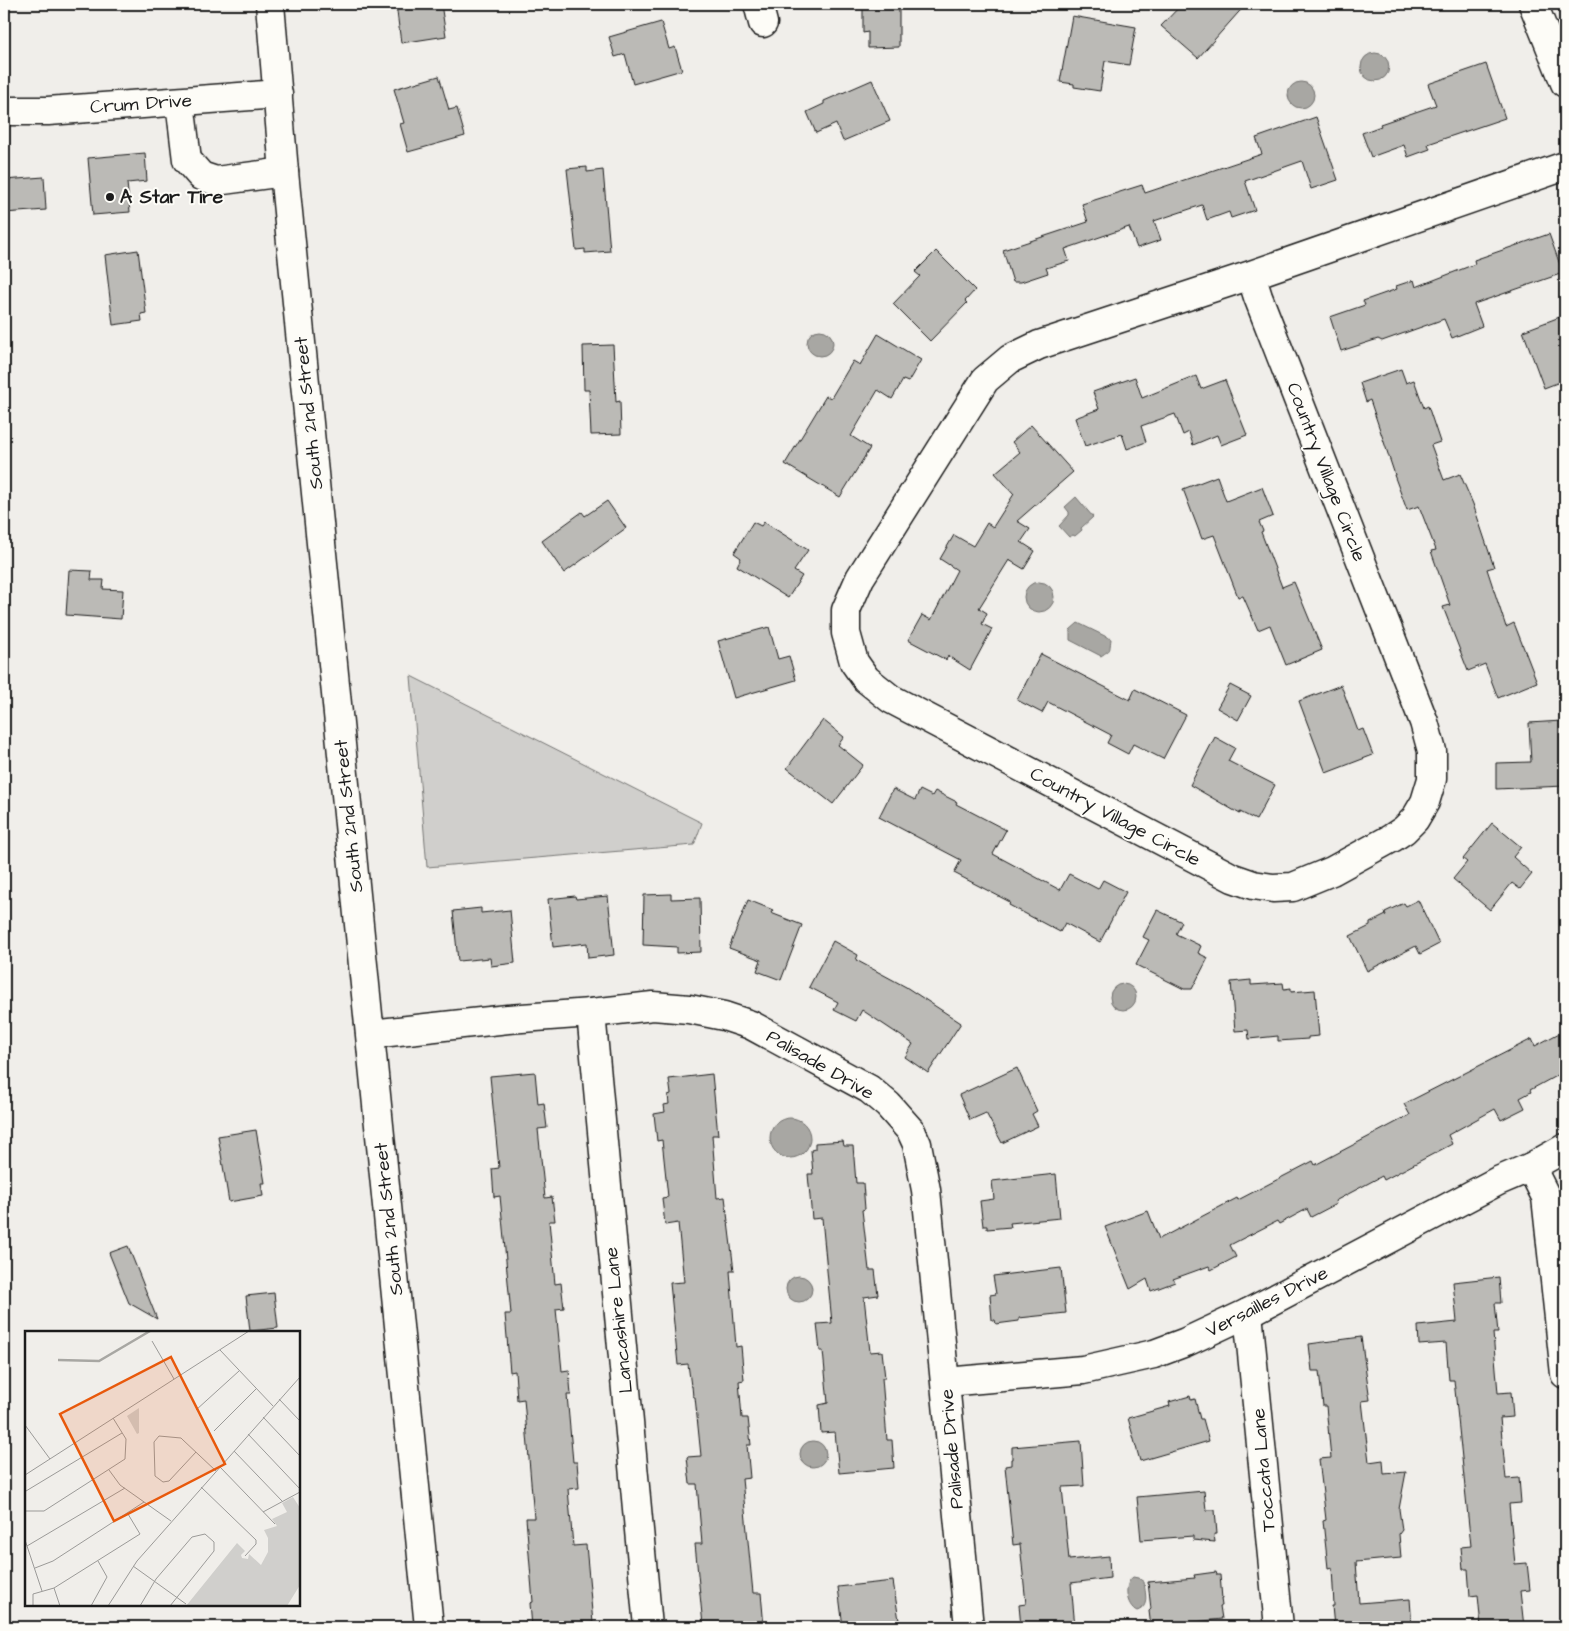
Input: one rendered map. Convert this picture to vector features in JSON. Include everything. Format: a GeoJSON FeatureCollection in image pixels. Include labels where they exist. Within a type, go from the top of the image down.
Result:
{"type":"FeatureCollection","features":[{"type":"Feature","properties":{"kind":"street","name":"South 2nd Street"},"geometry":{"type":"LineString","coordinates":[[270,4],[284,172],[429,1627]]}},
{"type":"Feature","properties":{"kind":"street"},"geometry":{"type":"LineString","coordinates":[[1534,4],[1565,83]]}},
{"type":"Feature","properties":{"kind":"street","name":"Crum Drive"},"geometry":{"type":"LineString","coordinates":[[4,111],[180,102],[278,94]]}},
{"type":"Feature","properties":{"kind":"street"},"geometry":{"type":"LineString","coordinates":[[180,102],[187,160],[201,176],[216,181],[284,172]]}},
{"type":"Feature","properties":{"kind":"street","name":"Country Village Circle"},"geometry":{"type":"LineString","coordinates":[[1251,275],[1424,722],[1432,751],[1432,779],[1425,802],[1415,819],[1404,830],[1332,871],[1293,887],[1273,888],[1253,885],[1233,878],[891,699],[866,679],[854,662],[846,633],[846,610],[860,578],[985,380],[1010,359],[1039,346],[1565,166]]}},
{"type":"Feature","properties":{"kind":"street","name":"Palisade Drive"},"geometry":{"type":"LineString","coordinates":[[371,1034],[653,1006],[689,1009],[724,1016],[760,1030],[869,1089],[888,1105],[911,1131],[917,1144],[926,1190],[969,1627]]}},
{"type":"Feature","properties":{"kind":"street","name":"Lancashire Lane"},"geometry":{"type":"LineString","coordinates":[[591,1013],[648,1627]]}},
{"type":"Feature","properties":{"kind":"street","name":"Versailles Drive"},"geometry":{"type":"LineString","coordinates":[[946,1382],[1083,1370],[1154,1354],[1186,1342],[1248,1313],[1565,1148]]}},
{"type":"Feature","properties":{"kind":"street"},"geometry":{"type":"LineString","coordinates":[[1531,1167],[1546,1197],[1565,1374]]}},
{"type":"Feature","properties":{"kind":"street","name":"Toccata Lane"},"geometry":{"type":"LineString","coordinates":[[1248,1313],[1279,1627]]}},
{"type":"Feature","properties":{"kind":"shaded area"},"geometry":{"type":"Polygon","coordinates":[[[1375,53],[1385,57],[1389,67],[1385,77],[1375,81],[1365,77],[1361,67],[1365,57],[1375,53]]]}},
{"type":"Feature","properties":{"kind":"shaded area"},"geometry":{"type":"Polygon","coordinates":[[[1301,82],[1310,86],[1314,95],[1310,104],[1301,108],[1292,104],[1288,95],[1292,86],[1301,82]]]}},
{"type":"Feature","properties":{"kind":"shaded area"},"geometry":{"type":"Polygon","coordinates":[[[820,330],[829,334],[833,343],[829,352],[820,356],[811,352],[807,343],[811,334],[820,330]]]}},
{"type":"Feature","properties":{"kind":"shaded area"},"geometry":{"type":"Polygon","coordinates":[[[1076,497],[1093,517],[1075,536],[1069,537],[1059,526],[1069,515],[1065,507],[1076,497]]]}},
{"type":"Feature","properties":{"kind":"shaded area"},"geometry":{"type":"Polygon","coordinates":[[[1039,582],[1045,583],[1053,591],[1053,603],[1045,611],[1039,612],[1033,611],[1025,603],[1024,597],[1025,591],[1033,583],[1039,582]]]}},
{"type":"Feature","properties":{"kind":"shaded area"},"geometry":{"type":"Polygon","coordinates":[[[1078,623],[1111,639],[1108,651],[1101,656],[1070,640],[1070,630],[1078,623]]]}},
{"type":"Feature","properties":{"kind":"shaded area"},"geometry":{"type":"Polygon","coordinates":[[[411,676],[702,823],[694,845],[427,867],[411,676]]]}},
{"type":"Feature","properties":{"kind":"shaded area"},"geometry":{"type":"Polygon","coordinates":[[[1123,984],[1132,988],[1136,997],[1132,1006],[1123,1010],[1114,1006],[1110,997],[1114,988],[1123,984]]]}},
{"type":"Feature","properties":{"kind":"shaded area"},"geometry":{"type":"Polygon","coordinates":[[[786,1118],[794,1118],[801,1121],[807,1127],[810,1138],[807,1149],[801,1155],[794,1158],[786,1158],[779,1155],[773,1149],[770,1142],[770,1134],[773,1127],[779,1121],[786,1118]]]}},
{"type":"Feature","properties":{"kind":"shaded area"},"geometry":{"type":"Polygon","coordinates":[[[799,1276],[808,1280],[812,1289],[808,1298],[799,1302],[790,1298],[786,1289],[790,1280],[799,1276]]]}},
{"type":"Feature","properties":{"kind":"shaded area"},"geometry":{"type":"Polygon","coordinates":[[[813,1441],[822,1445],[826,1454],[822,1463],[813,1467],[804,1463],[800,1454],[804,1445],[813,1441]]]}},
{"type":"Feature","properties":{"kind":"shaded area"},"geometry":{"type":"Polygon","coordinates":[[[1133,1577],[1144,1582],[1146,1599],[1144,1606],[1137,1611],[1130,1605],[1127,1595],[1128,1585],[1133,1577]]]}},
{"type":"Feature","properties":{"kind":"building"},"geometry":{"type":"Polygon","coordinates":[[[396,4],[441,4],[446,36],[401,43],[396,4]]]}},
{"type":"Feature","properties":{"kind":"building"},"geometry":{"type":"Polygon","coordinates":[[[863,4],[899,4],[899,47],[868,48],[868,32],[863,33],[863,4]]]}},
{"type":"Feature","properties":{"kind":"building"},"geometry":{"type":"Polygon","coordinates":[[[1182,4],[1246,4],[1198,58],[1161,26],[1182,4]]]}},
{"type":"Feature","properties":{"kind":"building"},"geometry":{"type":"Polygon","coordinates":[[[1072,16],[1136,27],[1129,65],[1105,61],[1100,91],[1074,87],[1074,84],[1060,82],[1072,16]]]}},
{"type":"Feature","properties":{"kind":"building"},"geometry":{"type":"Polygon","coordinates":[[[661,22],[669,49],[675,47],[682,70],[633,84],[625,54],[615,57],[609,37],[661,22]]]}},
{"type":"Feature","properties":{"kind":"building"},"geometry":{"type":"Polygon","coordinates":[[[1486,64],[1505,118],[1428,144],[1430,149],[1408,157],[1404,145],[1371,157],[1362,133],[1381,126],[1380,124],[1436,105],[1428,84],[1486,64]]]}},
{"type":"Feature","properties":{"kind":"building"},"geometry":{"type":"Polygon","coordinates":[[[439,76],[449,110],[457,108],[465,136],[408,152],[400,124],[404,123],[394,89],[439,76]]]}},
{"type":"Feature","properties":{"kind":"building"},"geometry":{"type":"Polygon","coordinates":[[[872,80],[890,121],[843,141],[836,124],[816,133],[807,112],[824,104],[824,101],[872,80]]]}},
{"type":"Feature","properties":{"kind":"building"},"geometry":{"type":"Polygon","coordinates":[[[1316,117],[1338,180],[1311,189],[1302,161],[1245,181],[1255,210],[1231,218],[1229,212],[1207,220],[1202,205],[1154,221],[1161,240],[1137,248],[1129,227],[1065,249],[1069,261],[1046,268],[1048,273],[1021,282],[1013,282],[1003,250],[1088,222],[1082,204],[1142,185],[1145,193],[1262,154],[1256,138],[1316,117]]]}},
{"type":"Feature","properties":{"kind":"building","name":"A Star Tire"},"geometry":{"type":"Polygon","coordinates":[[[145,153],[147,181],[127,183],[130,212],[93,215],[88,158],[145,153]]]}},
{"type":"Feature","properties":{"kind":"building"},"geometry":{"type":"Polygon","coordinates":[[[587,167],[587,172],[603,170],[610,251],[585,253],[585,249],[576,250],[567,169],[587,167]]]}},
{"type":"Feature","properties":{"kind":"building"},"geometry":{"type":"Polygon","coordinates":[[[44,177],[46,210],[4,213],[4,180],[44,177]]]}},
{"type":"Feature","properties":{"kind":"building"},"geometry":{"type":"Polygon","coordinates":[[[1549,234],[1563,273],[1474,304],[1482,326],[1452,338],[1444,319],[1382,341],[1378,339],[1341,351],[1330,317],[1365,305],[1363,301],[1397,289],[1396,286],[1414,280],[1416,287],[1475,264],[1474,260],[1549,234]]]}},
{"type":"Feature","properties":{"kind":"building"},"geometry":{"type":"Polygon","coordinates":[[[138,250],[146,313],[141,314],[142,321],[113,325],[105,255],[138,250]]]}},
{"type":"Feature","properties":{"kind":"building"},"geometry":{"type":"Polygon","coordinates":[[[936,251],[975,290],[965,301],[967,303],[930,341],[893,304],[920,276],[915,272],[936,251]]]}},
{"type":"Feature","properties":{"kind":"building"},"geometry":{"type":"Polygon","coordinates":[[[1565,315],[1565,380],[1544,388],[1523,331],[1565,315]]]}},
{"type":"Feature","properties":{"kind":"building"},"geometry":{"type":"Polygon","coordinates":[[[878,334],[921,360],[908,382],[903,380],[892,399],[878,390],[851,436],[870,448],[840,497],[785,464],[826,396],[831,398],[853,361],[860,365],[878,334]]]}},
{"type":"Feature","properties":{"kind":"building"},"geometry":{"type":"Polygon","coordinates":[[[613,345],[616,402],[620,401],[621,434],[591,435],[589,390],[584,390],[583,346],[613,345]]]}},
{"type":"Feature","properties":{"kind":"building"},"geometry":{"type":"Polygon","coordinates":[[[1401,369],[1406,383],[1414,380],[1424,408],[1428,406],[1440,442],[1431,445],[1444,480],[1460,474],[1473,504],[1494,567],[1487,569],[1506,627],[1514,623],[1537,682],[1498,698],[1485,664],[1468,671],[1443,607],[1450,605],[1431,551],[1436,550],[1419,506],[1407,510],[1370,400],[1366,402],[1360,383],[1401,369]]]}},
{"type":"Feature","properties":{"kind":"building"},"geometry":{"type":"Polygon","coordinates":[[[1196,376],[1201,389],[1225,380],[1247,435],[1221,445],[1217,435],[1193,445],[1189,432],[1183,435],[1175,414],[1141,426],[1146,442],[1127,449],[1122,434],[1085,446],[1075,418],[1099,409],[1093,392],[1135,377],[1142,398],[1196,376]]]}},
{"type":"Feature","properties":{"kind":"building"},"geometry":{"type":"Polygon","coordinates":[[[1031,425],[1073,472],[1017,521],[1030,529],[1021,542],[1035,551],[1024,569],[1009,560],[979,608],[987,613],[982,624],[992,629],[970,670],[948,656],[946,660],[908,640],[922,615],[931,620],[957,570],[940,559],[954,535],[973,546],[987,523],[993,527],[1014,494],[995,473],[1020,452],[1012,442],[1031,425]]]}},
{"type":"Feature","properties":{"kind":"building"},"geometry":{"type":"Polygon","coordinates":[[[1217,476],[1226,501],[1262,487],[1273,516],[1259,522],[1263,531],[1261,532],[1282,587],[1294,582],[1322,650],[1286,665],[1270,625],[1258,630],[1243,596],[1238,597],[1214,535],[1202,539],[1183,489],[1217,476]]]}},
{"type":"Feature","properties":{"kind":"building"},"geometry":{"type":"Polygon","coordinates":[[[607,501],[626,528],[564,573],[542,541],[582,512],[585,516],[607,501]]]}},
{"type":"Feature","properties":{"kind":"building"},"geometry":{"type":"Polygon","coordinates":[[[753,522],[761,526],[764,522],[808,550],[794,571],[802,576],[788,598],[737,566],[741,558],[734,553],[753,522]]]}},
{"type":"Feature","properties":{"kind":"building"},"geometry":{"type":"Polygon","coordinates":[[[69,570],[92,571],[91,580],[104,580],[103,589],[123,590],[121,619],[66,615],[69,570]]]}},
{"type":"Feature","properties":{"kind":"building"},"geometry":{"type":"Polygon","coordinates":[[[769,627],[778,659],[789,656],[796,680],[734,698],[718,641],[769,627]]]}},
{"type":"Feature","properties":{"kind":"building"},"geometry":{"type":"Polygon","coordinates":[[[1041,654],[1130,700],[1135,689],[1186,715],[1163,759],[1133,744],[1128,754],[1107,743],[1111,735],[1048,702],[1042,713],[1017,700],[1041,654]]]}},
{"type":"Feature","properties":{"kind":"building"},"geometry":{"type":"Polygon","coordinates":[[[1230,685],[1251,696],[1238,720],[1217,708],[1230,685]]]}},
{"type":"Feature","properties":{"kind":"building"},"geometry":{"type":"Polygon","coordinates":[[[1341,685],[1358,731],[1363,729],[1373,755],[1326,773],[1299,701],[1341,685]]]}},
{"type":"Feature","properties":{"kind":"building"},"geometry":{"type":"Polygon","coordinates":[[[823,720],[844,737],[838,745],[863,765],[833,804],[787,768],[823,720]]]}},
{"type":"Feature","properties":{"kind":"building"},"geometry":{"type":"Polygon","coordinates":[[[1562,721],[1565,786],[1496,789],[1496,763],[1531,762],[1529,723],[1562,721]]]}},
{"type":"Feature","properties":{"kind":"building"},"geometry":{"type":"Polygon","coordinates":[[[1215,737],[1235,748],[1228,761],[1275,785],[1256,820],[1240,812],[1240,814],[1190,785],[1215,737]]]}},
{"type":"Feature","properties":{"kind":"building"},"geometry":{"type":"Polygon","coordinates":[[[893,789],[915,800],[920,790],[932,796],[935,791],[1006,830],[993,854],[1060,890],[1069,874],[1098,889],[1103,880],[1126,892],[1100,942],[1065,923],[1060,932],[1009,905],[1010,902],[954,873],[961,860],[879,817],[893,789]]]}},
{"type":"Feature","properties":{"kind":"building"},"geometry":{"type":"Polygon","coordinates":[[[1492,823],[1521,847],[1513,857],[1532,874],[1520,889],[1512,883],[1490,910],[1453,879],[1467,862],[1463,859],[1492,823]]]}},
{"type":"Feature","properties":{"kind":"building"},"geometry":{"type":"Polygon","coordinates":[[[671,894],[671,899],[700,898],[701,952],[677,953],[677,947],[643,945],[644,895],[671,894]]]}},
{"type":"Feature","properties":{"kind":"building"},"geometry":{"type":"Polygon","coordinates":[[[575,896],[576,899],[608,896],[614,955],[588,958],[587,943],[553,947],[548,899],[575,896]]]}},
{"type":"Feature","properties":{"kind":"building"},"geometry":{"type":"Polygon","coordinates":[[[748,900],[773,910],[771,913],[802,925],[781,980],[757,971],[761,960],[729,948],[748,900]]]}},
{"type":"Feature","properties":{"kind":"building"},"geometry":{"type":"Polygon","coordinates":[[[1418,900],[1439,944],[1420,954],[1416,946],[1367,971],[1350,936],[1370,926],[1370,923],[1386,915],[1385,912],[1404,903],[1406,906],[1418,900]]]}},
{"type":"Feature","properties":{"kind":"building"},"geometry":{"type":"Polygon","coordinates":[[[481,908],[481,913],[510,910],[515,963],[491,966],[490,958],[458,961],[453,911],[481,908]]]}},
{"type":"Feature","properties":{"kind":"building"},"geometry":{"type":"Polygon","coordinates":[[[1157,910],[1182,922],[1176,934],[1201,946],[1198,953],[1208,958],[1192,989],[1184,989],[1136,965],[1149,940],[1143,937],[1157,910]]]}},
{"type":"Feature","properties":{"kind":"building"},"geometry":{"type":"Polygon","coordinates":[[[833,941],[858,955],[856,960],[906,987],[961,1023],[928,1073],[905,1057],[913,1044],[862,1010],[856,1021],[834,1010],[838,1002],[809,987],[833,941]]]}},
{"type":"Feature","properties":{"kind":"building"},"geometry":{"type":"Polygon","coordinates":[[[1251,980],[1251,985],[1283,983],[1284,989],[1291,988],[1291,992],[1315,990],[1319,1036],[1308,1037],[1308,1039],[1278,1041],[1278,1036],[1249,1039],[1248,1030],[1235,1031],[1231,982],[1251,980]]]}},
{"type":"Feature","properties":{"kind":"building"},"geometry":{"type":"Polygon","coordinates":[[[1565,1030],[1565,1071],[1530,1090],[1531,1092],[1520,1098],[1525,1108],[1501,1120],[1495,1109],[1448,1135],[1452,1144],[1384,1180],[1382,1176],[1335,1201],[1336,1204],[1311,1217],[1307,1209],[1279,1224],[1277,1221],[1230,1245],[1236,1257],[1211,1270],[1209,1266],[1173,1279],[1175,1282],[1151,1291],[1147,1279],[1130,1289],[1105,1227],[1148,1211],[1159,1239],[1313,1161],[1315,1165],[1410,1115],[1404,1104],[1532,1039],[1535,1046],[1565,1030]]]}},
{"type":"Feature","properties":{"kind":"building"},"geometry":{"type":"Polygon","coordinates":[[[1017,1068],[1037,1111],[1032,1114],[1038,1126],[1002,1143],[986,1113],[970,1120],[959,1095],[1017,1068]]]}},
{"type":"Feature","properties":{"kind":"building"},"geometry":{"type":"Polygon","coordinates":[[[535,1072],[538,1104],[544,1103],[547,1128],[538,1129],[545,1198],[552,1197],[555,1221],[549,1221],[555,1284],[561,1283],[564,1308],[556,1309],[562,1371],[569,1370],[571,1395],[567,1395],[573,1462],[577,1462],[579,1488],[568,1489],[573,1546],[586,1545],[593,1623],[575,1625],[575,1627],[532,1627],[530,1603],[533,1602],[526,1518],[534,1518],[524,1399],[517,1400],[515,1371],[510,1372],[505,1314],[511,1314],[500,1196],[494,1197],[492,1169],[499,1168],[490,1076],[535,1072]]]}},
{"type":"Feature","properties":{"kind":"building"},"geometry":{"type":"Polygon","coordinates":[[[712,1074],[718,1135],[712,1135],[717,1198],[725,1197],[734,1271],[730,1271],[736,1347],[741,1346],[744,1380],[739,1381],[742,1418],[748,1418],[751,1445],[747,1445],[750,1478],[742,1479],[753,1593],[761,1593],[764,1627],[722,1627],[722,1623],[703,1625],[695,1544],[702,1544],[697,1484],[690,1484],[687,1457],[701,1456],[695,1397],[693,1397],[688,1364],[678,1365],[670,1283],[684,1282],[678,1223],[665,1225],[662,1198],[668,1197],[662,1140],[657,1141],[654,1114],[665,1112],[664,1105],[669,1104],[668,1095],[671,1094],[669,1079],[712,1074]]]}},
{"type":"Feature","properties":{"kind":"building"},"geometry":{"type":"Polygon","coordinates":[[[256,1130],[265,1183],[261,1183],[263,1196],[229,1202],[218,1136],[256,1130]]]}},
{"type":"Feature","properties":{"kind":"building"},"geometry":{"type":"Polygon","coordinates":[[[843,1141],[844,1146],[853,1146],[856,1183],[863,1183],[865,1209],[862,1210],[869,1270],[875,1270],[878,1295],[864,1297],[870,1352],[882,1351],[885,1378],[882,1378],[887,1440],[892,1440],[894,1468],[839,1473],[835,1432],[821,1433],[819,1405],[828,1403],[823,1351],[820,1351],[817,1324],[832,1323],[822,1218],[812,1219],[808,1174],[813,1174],[811,1150],[815,1149],[815,1143],[843,1141]]]}},
{"type":"Feature","properties":{"kind":"building"},"geometry":{"type":"Polygon","coordinates":[[[1056,1174],[1060,1218],[1010,1223],[1011,1227],[987,1229],[987,1226],[983,1226],[980,1201],[994,1199],[992,1181],[1056,1174]]]}},
{"type":"Feature","properties":{"kind":"building"},"geometry":{"type":"Polygon","coordinates":[[[128,1246],[157,1319],[129,1303],[109,1253],[128,1246]]]}},
{"type":"Feature","properties":{"kind":"building"},"geometry":{"type":"Polygon","coordinates":[[[1061,1268],[1066,1313],[1019,1318],[1019,1321],[996,1324],[995,1320],[992,1320],[990,1295],[996,1294],[993,1276],[1061,1268]]]}},
{"type":"Feature","properties":{"kind":"building"},"geometry":{"type":"Polygon","coordinates":[[[1499,1277],[1501,1303],[1495,1303],[1498,1333],[1493,1333],[1498,1393],[1511,1392],[1513,1417],[1500,1418],[1506,1479],[1519,1478],[1521,1503],[1509,1504],[1515,1564],[1527,1563],[1530,1590],[1520,1591],[1524,1627],[1481,1627],[1478,1595],[1470,1596],[1468,1569],[1463,1569],[1461,1547],[1471,1546],[1454,1380],[1449,1380],[1446,1343],[1419,1345],[1418,1326],[1457,1322],[1453,1282],[1499,1277]]]}},
{"type":"Feature","properties":{"kind":"building"},"geometry":{"type":"Polygon","coordinates":[[[274,1293],[278,1328],[250,1331],[246,1296],[274,1293]]]}},
{"type":"Feature","properties":{"kind":"building"},"geometry":{"type":"Polygon","coordinates":[[[1361,1337],[1370,1400],[1362,1401],[1369,1462],[1383,1460],[1384,1474],[1406,1472],[1399,1509],[1402,1530],[1399,1534],[1401,1558],[1356,1562],[1359,1603],[1410,1599],[1412,1627],[1334,1627],[1332,1567],[1328,1568],[1323,1521],[1326,1520],[1319,1459],[1331,1458],[1326,1406],[1323,1406],[1319,1371],[1312,1371],[1309,1344],[1361,1337]]]}},
{"type":"Feature","properties":{"kind":"building"},"geometry":{"type":"Polygon","coordinates":[[[1190,1396],[1191,1400],[1195,1399],[1200,1419],[1203,1419],[1209,1441],[1140,1461],[1128,1418],[1170,1406],[1169,1402],[1190,1396]]]}},
{"type":"Feature","properties":{"kind":"building"},"geometry":{"type":"Polygon","coordinates":[[[1081,1441],[1084,1486],[1062,1487],[1069,1560],[1109,1556],[1110,1578],[1071,1583],[1075,1627],[1021,1627],[1019,1605],[1026,1604],[1020,1544],[1013,1545],[1005,1466],[1011,1465],[1012,1447],[1081,1441]]]}},
{"type":"Feature","properties":{"kind":"building"},"geometry":{"type":"Polygon","coordinates":[[[1204,1491],[1206,1510],[1215,1510],[1217,1534],[1214,1534],[1215,1542],[1193,1540],[1193,1536],[1141,1540],[1137,1497],[1204,1491]]]}},
{"type":"Feature","properties":{"kind":"building"},"geometry":{"type":"Polygon","coordinates":[[[1216,1572],[1217,1575],[1220,1575],[1222,1619],[1156,1626],[1150,1619],[1149,1611],[1151,1609],[1148,1582],[1195,1578],[1194,1575],[1216,1572]]]}},
{"type":"Feature","properties":{"kind":"building"},"geometry":{"type":"Polygon","coordinates":[[[893,1581],[900,1627],[843,1627],[838,1587],[893,1581]]]}},
{"type":"Feature","properties":{"kind":"place","name":"A Star Tire"},"geometry":{"type":"Point","coordinates":[110,197]}}]}
